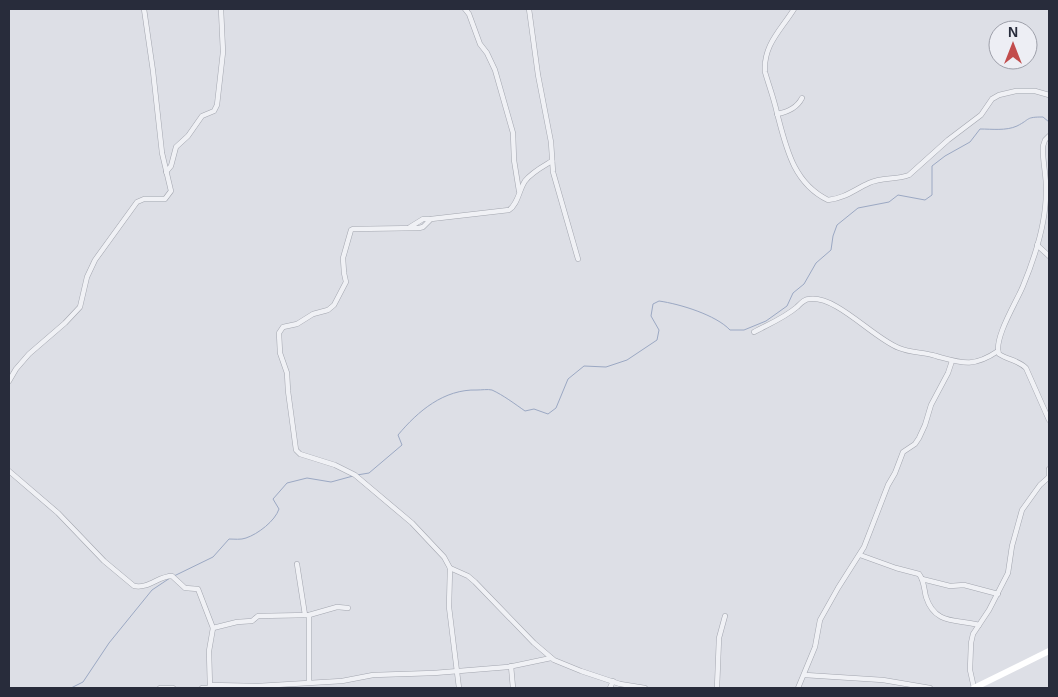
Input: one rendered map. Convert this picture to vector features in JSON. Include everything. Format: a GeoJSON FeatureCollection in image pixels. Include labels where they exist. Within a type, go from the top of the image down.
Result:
{"type":"FeatureCollection","features":[{"type":"Feature","properties":{"kind":"street"},"geometry":{"type":"LineString","coordinates":[[9,382],[29,354],[65,323],[80,307],[87,277],[95,260],[136,202],[144,198],[165,199],[171,191],[166,172],[144,9]]}},
{"type":"Feature","properties":{"kind":"street"},"geometry":{"type":"LineString","coordinates":[[166,172],[171,166],[176,147],[188,136],[202,116],[214,111],[217,105],[223,52],[221,9]]}},
{"type":"Feature","properties":{"kind":"street"},"geometry":{"type":"LineString","coordinates":[[465,9],[469,14],[480,44],[487,53],[495,70],[513,133],[514,160],[519,193]]}},
{"type":"Feature","properties":{"kind":"street"},"geometry":{"type":"LineString","coordinates":[[529,9],[538,75],[551,142],[553,172],[578,259]]}},
{"type":"Feature","properties":{"kind":"street"},"geometry":{"type":"LineString","coordinates":[[794,9],[769,48],[764,61],[765,72],[790,160],[809,186],[818,195],[828,200],[855,192],[869,183],[885,178],[909,175],[948,140],[981,115],[992,99],[999,95],[1026,91],[1035,91],[1049,95]]}},
{"type":"Feature","properties":{"kind":"street"},"geometry":{"type":"LineString","coordinates":[[777,114],[789,111],[802,98]]}},
{"type":"Feature","properties":{"kind":"street"},"geometry":{"type":"LineString","coordinates":[[1049,136],[1043,146],[1046,192],[1044,216],[1024,284],[999,342],[998,351],[1005,358],[1020,362],[1026,368],[1049,420]]}},
{"type":"Feature","properties":{"kind":"street"},"geometry":{"type":"LineString","coordinates":[[459,688],[450,607],[450,568],[444,557],[412,523],[355,475],[300,454],[296,450],[287,374],[280,353],[279,333],[281,329],[303,322],[313,314],[328,310],[334,305],[346,286],[343,258],[351,230],[356,228],[421,228],[431,219],[509,210],[514,205],[530,175],[552,161]]}},
{"type":"Feature","properties":{"kind":"street"},"geometry":{"type":"LineString","coordinates":[[1037,245],[1049,256]]}},
{"type":"Feature","properties":{"kind":"street"},"geometry":{"type":"LineString","coordinates":[[754,332],[786,316],[803,301],[808,299],[822,300],[835,306],[899,348],[965,363],[980,360],[998,351]]}},
{"type":"Feature","properties":{"kind":"street"},"geometry":{"type":"LineString","coordinates":[[798,688],[815,647],[820,620],[860,555],[903,452],[915,444],[926,425],[931,405],[952,361]]}},
{"type":"Feature","properties":{"kind":"street"},"geometry":{"type":"LineString","coordinates":[[1049,469],[1049,477],[1040,485],[1022,510],[1012,546],[1008,572],[998,594],[973,634],[970,670],[974,688],[1049,651]]}},
{"type":"Feature","properties":{"kind":"street"},"geometry":{"type":"LineString","coordinates":[[9,471],[58,512],[104,561],[134,586],[149,585],[165,576],[172,576],[185,588],[198,589],[213,628],[209,651],[210,687]]}},
{"type":"Feature","properties":{"kind":"street"},"geometry":{"type":"LineString","coordinates":[[860,555],[919,574],[926,596],[934,612],[941,618],[979,625]]}},
{"type":"Feature","properties":{"kind":"street"},"geometry":{"type":"LineString","coordinates":[[297,564],[307,615],[311,688]]}},
{"type":"Feature","properties":{"kind":"street"},"geometry":{"type":"LineString","coordinates":[[450,568],[468,576],[475,582],[558,663],[613,681],[646,688]]}},
{"type":"Feature","properties":{"kind":"street"},"geometry":{"type":"LineString","coordinates":[[922,579],[950,586],[964,585],[998,594]]}},
{"type":"Feature","properties":{"kind":"street"},"geometry":{"type":"LineString","coordinates":[[213,628],[236,622],[252,621],[258,616],[307,615],[337,607],[348,608]]}},
{"type":"Feature","properties":{"kind":"street"},"geometry":{"type":"LineString","coordinates":[[717,688],[720,638],[725,616]]}},
{"type":"Feature","properties":{"kind":"street"},"geometry":{"type":"LineString","coordinates":[[202,688],[342,681],[373,675],[511,666],[551,658]]}},
{"type":"Feature","properties":{"kind":"street"},"geometry":{"type":"LineString","coordinates":[[511,666],[513,688]]}},
{"type":"Feature","properties":{"kind":"street"},"geometry":{"type":"LineString","coordinates":[[804,675],[883,680],[930,688]]}},
{"type":"Feature","properties":{"kind":"street"},"geometry":{"type":"LineString","coordinates":[[610,688],[613,681]]}},
{"type":"Feature","properties":{"kind":"street"},"geometry":{"type":"LineString","coordinates":[[160,688],[173,688]]}},
{"type":"Feature","properties":{"kind":"waterway"},"geometry":{"type":"LineString","coordinates":[[357,475],[369,473],[402,445],[398,435],[423,410],[443,397],[454,393],[492,390],[525,411],[534,409],[548,414],[556,408],[568,379],[584,366],[606,367],[627,360],[657,340],[659,330],[651,316],[653,304],[659,301],[707,315],[730,330],[744,330],[766,321],[787,306],[793,293],[804,284],[816,263],[831,250],[837,225],[858,208],[889,202],[898,195],[925,200],[932,195],[932,166],[945,156],[970,142],[980,129],[1008,129],[1033,117],[1043,117],[1049,122]]}},
{"type":"Feature","properties":{"kind":"waterway"},"geometry":{"type":"LineString","coordinates":[[174,576],[213,557],[229,539],[246,538],[266,526],[279,509],[273,499],[287,483],[307,478],[331,482],[353,476]]}},
{"type":"Feature","properties":{"kind":"waterway"},"geometry":{"type":"LineString","coordinates":[[71,688],[83,682],[109,643],[152,590],[170,578]]}}]}
